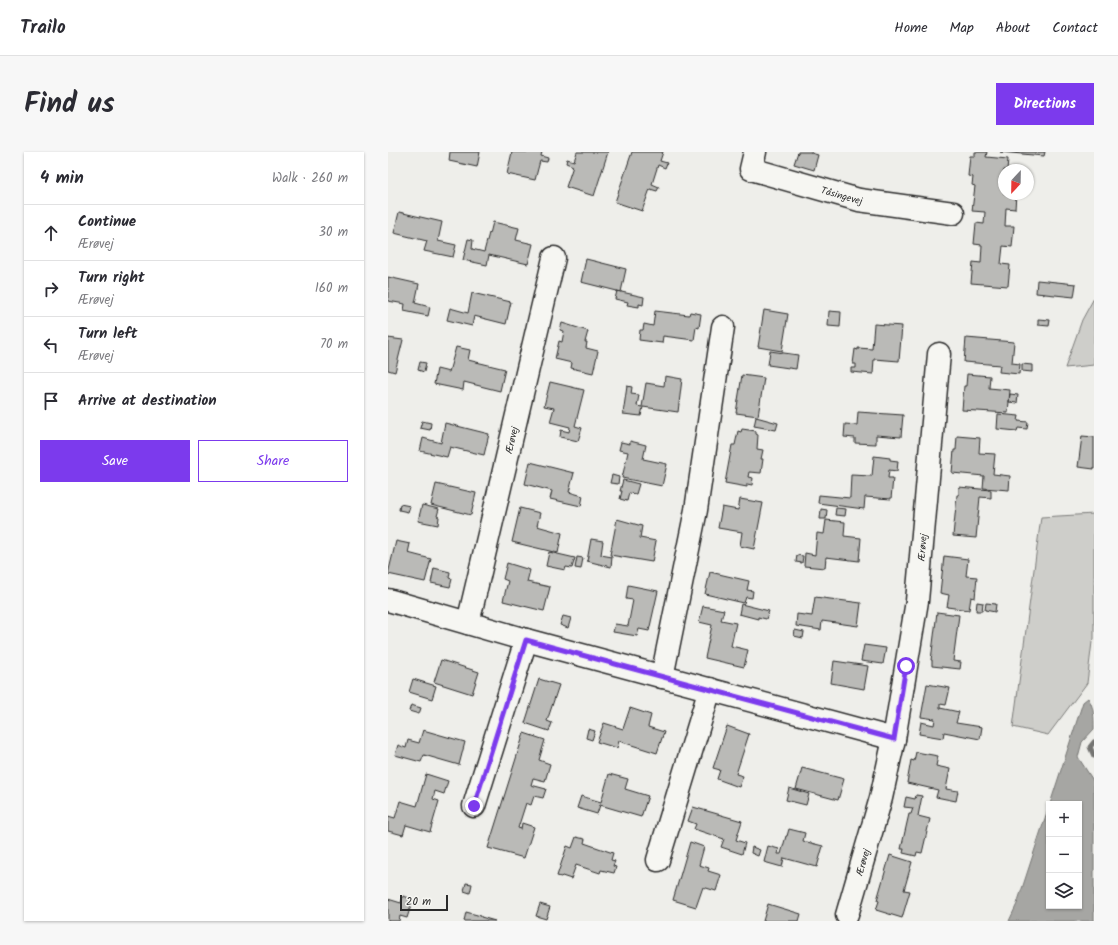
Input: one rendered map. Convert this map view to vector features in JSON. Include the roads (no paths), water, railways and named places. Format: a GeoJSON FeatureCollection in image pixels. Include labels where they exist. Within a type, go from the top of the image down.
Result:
{"type":"FeatureCollection","features":[{"type":"Feature","properties":{"kind":"street","name":"Tåsingevej"},"geometry":{"type":"LineString","coordinates":[[755,152],[751,169],[859,200],[953,213]]}},
{"type":"Feature","properties":{"kind":"street","name":"Ærøvej"},"geometry":{"type":"LineString","coordinates":[[468,623],[554,258]]}},
{"type":"Feature","properties":{"kind":"street"},"geometry":{"type":"LineString","coordinates":[[662,677],[696,510],[723,327]]}},
{"type":"Feature","properties":{"kind":"street","name":"Ærøvej"},"geometry":{"type":"LineString","coordinates":[[847,916],[881,798],[894,739],[917,601],[939,354]]}},
{"type":"Feature","properties":{"kind":"street"},"geometry":{"type":"LineString","coordinates":[[388,600],[526,640],[894,739]]}},
{"type":"Feature","properties":{"kind":"street"},"geometry":{"type":"LineString","coordinates":[[474,806],[526,640]]}},
{"type":"Feature","properties":{"kind":"street"},"geometry":{"type":"LineString","coordinates":[[658,860],[710,690]]}},
{"type":"Feature","properties":{"kind":"waterway"},"geometry":{"type":"LineString","coordinates":[[1094,742],[1090,747],[1094,756]]}}]}
